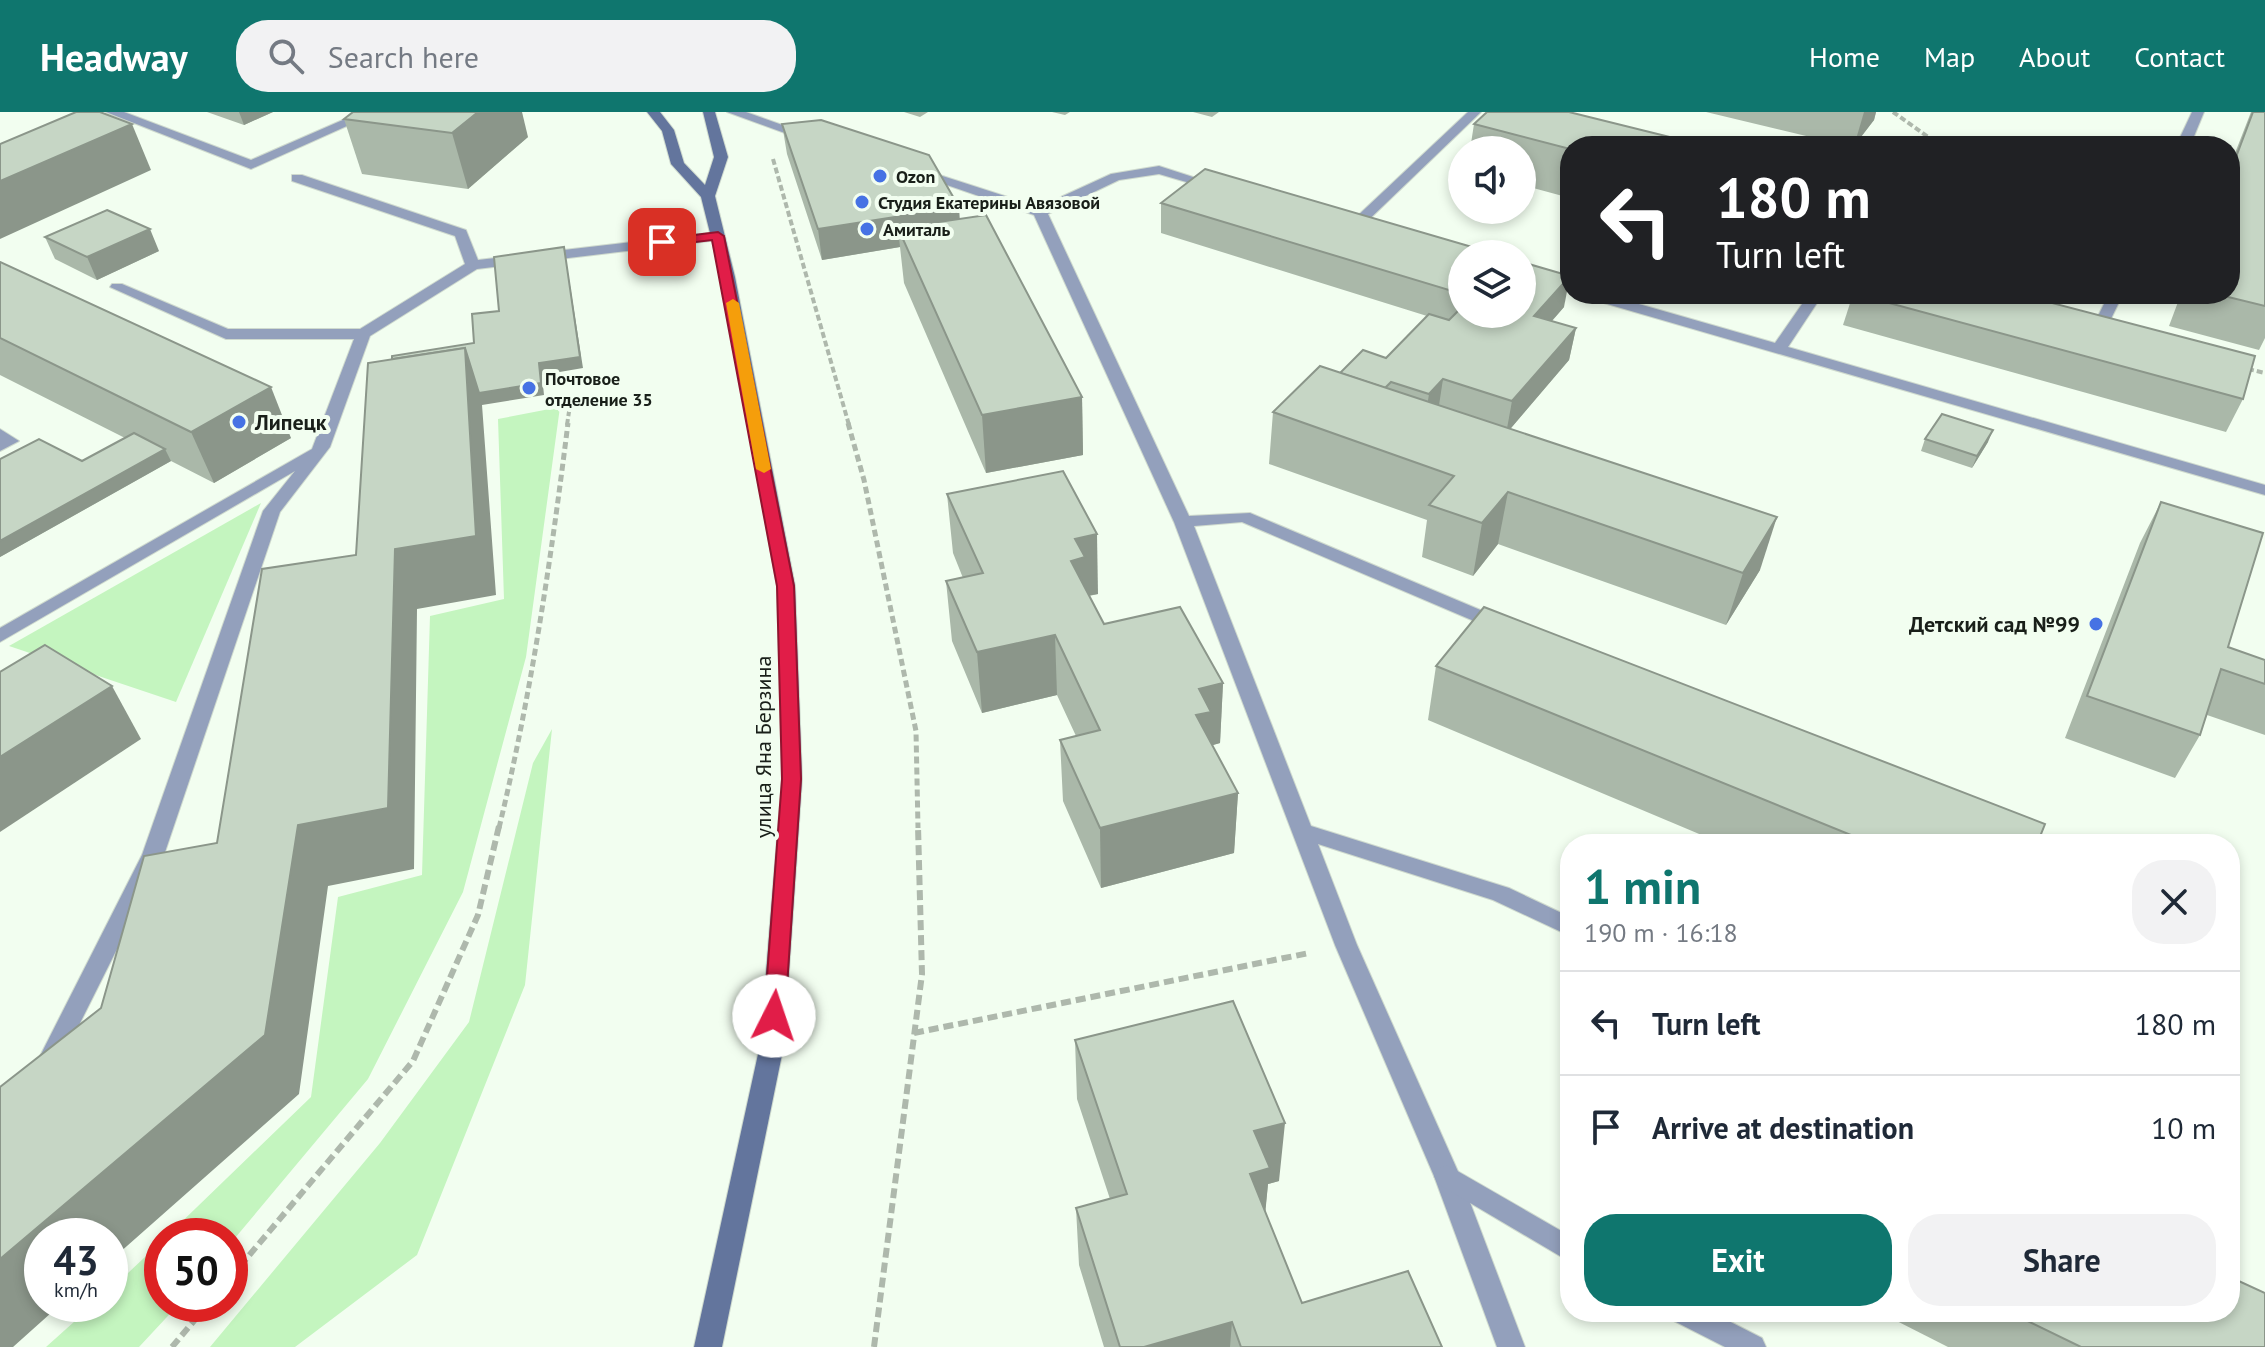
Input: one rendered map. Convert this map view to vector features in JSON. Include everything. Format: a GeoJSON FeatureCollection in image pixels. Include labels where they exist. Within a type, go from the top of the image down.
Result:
{"type":"FeatureCollection","features":[{"type":"Feature","properties":{"kind":"main road"},"geometry":{"type":"LineString","coordinates":[[653,112],[668,130],[678,164],[708,196],[721,157],[709,112]]}},
{"type":"Feature","properties":{"kind":"main road","name":"улица Яна Берзина"},"geometry":{"type":"LineString","coordinates":[[708,196],[786,586],[792,779],[772,1045],[708,1347]]}},
{"type":"Feature","properties":{"kind":"street"},"geometry":{"type":"LineString","coordinates":[[112,112],[251,165],[372,112]]}},
{"type":"Feature","properties":{"kind":"street"},"geometry":{"type":"LineString","coordinates":[[733,112],[821,141]]}},
{"type":"Feature","properties":{"kind":"street"},"geometry":{"type":"LineString","coordinates":[[2187,136],[2198,112]]}},
{"type":"Feature","properties":{"kind":"street"},"geometry":{"type":"LineString","coordinates":[[1324,218],[1360,229],[1474,119]]}},
{"type":"Feature","properties":{"kind":"street"},"geometry":{"type":"LineString","coordinates":[[894,165],[1040,212],[1116,177],[1159,170],[1234,192]]}},
{"type":"Feature","properties":{"kind":"street"},"geometry":{"type":"LineString","coordinates":[[297,178],[461,233],[473,265]]}},
{"type":"Feature","properties":{"kind":"street"},"geometry":{"type":"LineString","coordinates":[[1040,212],[1183,522],[1346,945],[1447,1176],[1511,1347]]}},
{"type":"Feature","properties":{"kind":"street"},"geometry":{"type":"LineString","coordinates":[[117,287],[226,334],[363,334],[473,265],[718,236]]}},
{"type":"Feature","properties":{"kind":"street"},"geometry":{"type":"LineString","coordinates":[[1623,304],[2265,490]]}},
{"type":"Feature","properties":{"kind":"street"},"geometry":{"type":"LineString","coordinates":[[1779,349],[1809,304]]}},
{"type":"Feature","properties":{"kind":"street"},"geometry":{"type":"LineString","coordinates":[[2071,321],[2100,328],[2111,304]]}},
{"type":"Feature","properties":{"kind":"street"},"geometry":{"type":"LineString","coordinates":[[36,1074],[48,1065],[153,855],[272,511],[322,447],[363,334]]}},
{"type":"Feature","properties":{"kind":"street"},"geometry":{"type":"LineString","coordinates":[[0,434],[11,441],[0,446]]}},
{"type":"Feature","properties":{"kind":"street"},"geometry":{"type":"LineString","coordinates":[[0,636],[322,447]]}},
{"type":"Feature","properties":{"kind":"street"},"geometry":{"type":"LineString","coordinates":[[1183,522],[1244,517],[1522,634]]}},
{"type":"Feature","properties":{"kind":"street"},"geometry":{"type":"LineString","coordinates":[[1301,831],[1501,894],[1560,922]]}},
{"type":"Feature","properties":{"kind":"street"},"geometry":{"type":"LineString","coordinates":[[1447,1176],[1560,1244]]}},
{"type":"Feature","properties":{"kind":"street"},"geometry":{"type":"LineString","coordinates":[[1703,1322],[1752,1347]]}},
{"type":"Feature","properties":{"kind":"path"},"geometry":{"type":"LineString","coordinates":[[1893,112],[1927,136]]}},
{"type":"Feature","properties":{"kind":"path"},"geometry":{"type":"LineString","coordinates":[[762,122],[864,480],[916,731],[922,974],[874,1347]]}},
{"type":"Feature","properties":{"kind":"path"},"geometry":{"type":"LineString","coordinates":[[2235,365],[2265,373]]}},
{"type":"Feature","properties":{"kind":"path"},"geometry":{"type":"LineString","coordinates":[[248,1257],[413,1061],[478,915],[524,714],[549,574],[570,405]]}},
{"type":"Feature","properties":{"kind":"path"},"geometry":{"type":"LineString","coordinates":[[914,1033],[1346,945]]}},
{"type":"Feature","properties":{"kind":"path"},"geometry":{"type":"LineString","coordinates":[[172,1347],[193,1322]]}},
{"type":"Feature","properties":{"kind":"green space"},"geometry":{"type":"Polygon","coordinates":[[[560,407],[526,657],[463,892],[368,1079],[248,1222],[248,1218],[186,1218],[311,1097],[338,897],[422,875],[430,616],[504,599],[498,419],[560,407]]]}},
{"type":"Feature","properties":{"kind":"green space"},"geometry":{"type":"Polygon","coordinates":[[[261,503],[176,702],[9,646],[261,503]]]}},
{"type":"Feature","properties":{"kind":"green space"},"geometry":{"type":"Polygon","coordinates":[[[552,729],[525,985],[417,1255],[295,1347],[210,1347],[231,1322],[248,1322],[248,1301],[380,1143],[469,1022],[533,763],[552,729]]]}},
{"type":"Feature","properties":{"kind":"green space"},"geometry":{"type":"Polygon","coordinates":[[[144,1258],[144,1322],[162,1322],[139,1347],[46,1347],[74,1322],[128,1322],[128,1273],[144,1258]]]}},
{"type":"Feature","properties":{"kind":"building"},"geometry":{"type":"Polygon","coordinates":[[[76,112],[100,112],[132,124],[0,181],[0,144],[76,112]]]}},
{"type":"Feature","properties":{"kind":"building"},"geometry":{"type":"Polygon","coordinates":[[[353,112],[478,112],[452,133],[344,119],[353,112]]]}},
{"type":"Feature","properties":{"kind":"building"},"geometry":{"type":"Polygon","coordinates":[[[1487,112],[1569,112],[1666,136],[1560,136],[1560,146],[1536,140],[1536,136],[1520,136],[1474,124],[1487,112]]]}},
{"type":"Feature","properties":{"kind":"building"},"geometry":{"type":"Polygon","coordinates":[[[2253,112],[2265,112],[2265,306],[2240,300],[2240,146],[2253,112]]]}},
{"type":"Feature","properties":{"kind":"building"},"geometry":{"type":"Polygon","coordinates":[[[821,120],[929,155],[959,207],[818,229],[782,124],[821,120]]]}},
{"type":"Feature","properties":{"kind":"building"},"geometry":{"type":"Polygon","coordinates":[[[1205,169],[1448,240],[1448,290],[1161,203],[1205,169]]]}},
{"type":"Feature","properties":{"kind":"building"},"geometry":{"type":"Polygon","coordinates":[[[107,210],[150,229],[87,257],[45,237],[107,210]]]}},
{"type":"Feature","properties":{"kind":"building"},"geometry":{"type":"Polygon","coordinates":[[[986,215],[1082,397],[982,415],[898,228],[986,215]]]}},
{"type":"Feature","properties":{"kind":"building"},"geometry":{"type":"Polygon","coordinates":[[[564,247],[580,357],[539,363],[541,383],[479,393],[465,348],[392,359],[392,356],[474,343],[472,314],[499,311],[494,257],[564,247]]]}},
{"type":"Feature","properties":{"kind":"building"},"geometry":{"type":"Polygon","coordinates":[[[0,262],[271,387],[191,432],[0,338],[0,262]]]}},
{"type":"Feature","properties":{"kind":"building"},"geometry":{"type":"Polygon","coordinates":[[[1536,266],[1560,273],[1560,287],[1536,314],[1536,266]]]}},
{"type":"Feature","properties":{"kind":"building"},"geometry":{"type":"Polygon","coordinates":[[[1893,304],[2056,304],[2255,356],[2243,399],[1893,304]]]}},
{"type":"Feature","properties":{"kind":"building"},"geometry":{"type":"Polygon","coordinates":[[[1429,314],[1448,320],[1448,328],[1536,328],[1536,317],[1576,328],[1512,401],[1443,379],[1429,394],[1391,382],[1385,388],[1340,373],[1363,350],[1386,358],[1429,314]]]}},
{"type":"Feature","properties":{"kind":"building"},"geometry":{"type":"Polygon","coordinates":[[[465,348],[476,536],[395,549],[388,808],[298,825],[265,1035],[49,1218],[24,1218],[24,1239],[0,1259],[0,1087],[101,1008],[144,856],[217,843],[262,569],[356,555],[368,363],[465,348]]]}},
{"type":"Feature","properties":{"kind":"building"},"geometry":{"type":"Polygon","coordinates":[[[1320,366],[1777,517],[1743,573],[1508,492],[1482,523],[1429,505],[1454,476],[1273,412],[1320,366]]]}},
{"type":"Feature","properties":{"kind":"building"},"geometry":{"type":"Polygon","coordinates":[[[1942,414],[1993,430],[1977,456],[1925,439],[1942,414]]]}},
{"type":"Feature","properties":{"kind":"building"},"geometry":{"type":"Polygon","coordinates":[[[134,433],[165,449],[0,541],[0,459],[39,439],[82,461],[134,433]]]}},
{"type":"Feature","properties":{"kind":"building"},"geometry":{"type":"Polygon","coordinates":[[[1063,471],[1097,534],[1075,539],[1085,557],[1071,561],[1104,624],[1180,607],[1223,683],[1199,689],[1211,712],[1196,715],[1238,793],[1100,828],[1060,740],[1100,730],[1055,635],[977,652],[946,581],[983,573],[947,494],[1063,471]]]}},
{"type":"Feature","properties":{"kind":"building"},"geometry":{"type":"Polygon","coordinates":[[[2161,502],[2263,533],[2228,647],[2265,660],[2265,684],[2221,669],[2200,735],[2087,696],[2161,502]]]}},
{"type":"Feature","properties":{"kind":"building"},"geometry":{"type":"Polygon","coordinates":[[[1484,607],[2045,824],[2041,834],[1848,834],[1436,666],[1484,607]]]}},
{"type":"Feature","properties":{"kind":"building"},"geometry":{"type":"Polygon","coordinates":[[[45,645],[112,686],[0,757],[0,672],[45,645]]]}},
{"type":"Feature","properties":{"kind":"building"},"geometry":{"type":"Polygon","coordinates":[[[1233,1001],[1285,1123],[1254,1131],[1270,1168],[1250,1174],[1302,1303],[1408,1271],[1442,1347],[1241,1347],[1232,1322],[1144,1347],[1120,1347],[1076,1208],[1127,1194],[1075,1040],[1233,1001]]]}},
{"type":"Feature","properties":{"kind":"building"},"geometry":{"type":"Polygon","coordinates":[[[2240,1282],[2265,1293],[2265,1347],[2081,1347],[2030,1322],[2240,1322],[2240,1282]]]}},
{"type":"Feature","properties":{"kind":"slow traffic"},"geometry":{"type":"LineString","coordinates":[[733,303],[764,469]]}},
{"type":"Feature","properties":{"kind":"place","name":"Ozon"},"geometry":{"type":"Point","coordinates":[880,176]}},
{"type":"Feature","properties":{"kind":"place","name":"Студия Екатерины Авязовой"},"geometry":{"type":"Point","coordinates":[862,202]}},
{"type":"Feature","properties":{"kind":"place","name":"Амиталь"},"geometry":{"type":"Point","coordinates":[867,229]}},
{"type":"Feature","properties":{"kind":"place","name":"Почтовое отделение 35"},"geometry":{"type":"Point","coordinates":[529,388]}},
{"type":"Feature","properties":{"kind":"place","name":"Липецк"},"geometry":{"type":"Point","coordinates":[239,422]}},
{"type":"Feature","properties":{"kind":"place","name":"Детский сад №99"},"geometry":{"type":"Point","coordinates":[2096,624]}},
{"type":"Feature","properties":{"kind":"route"},"geometry":{"type":"LineString","coordinates":[[662,242],[718,236],[786,586],[792,779],[774,1016]]}}]}
